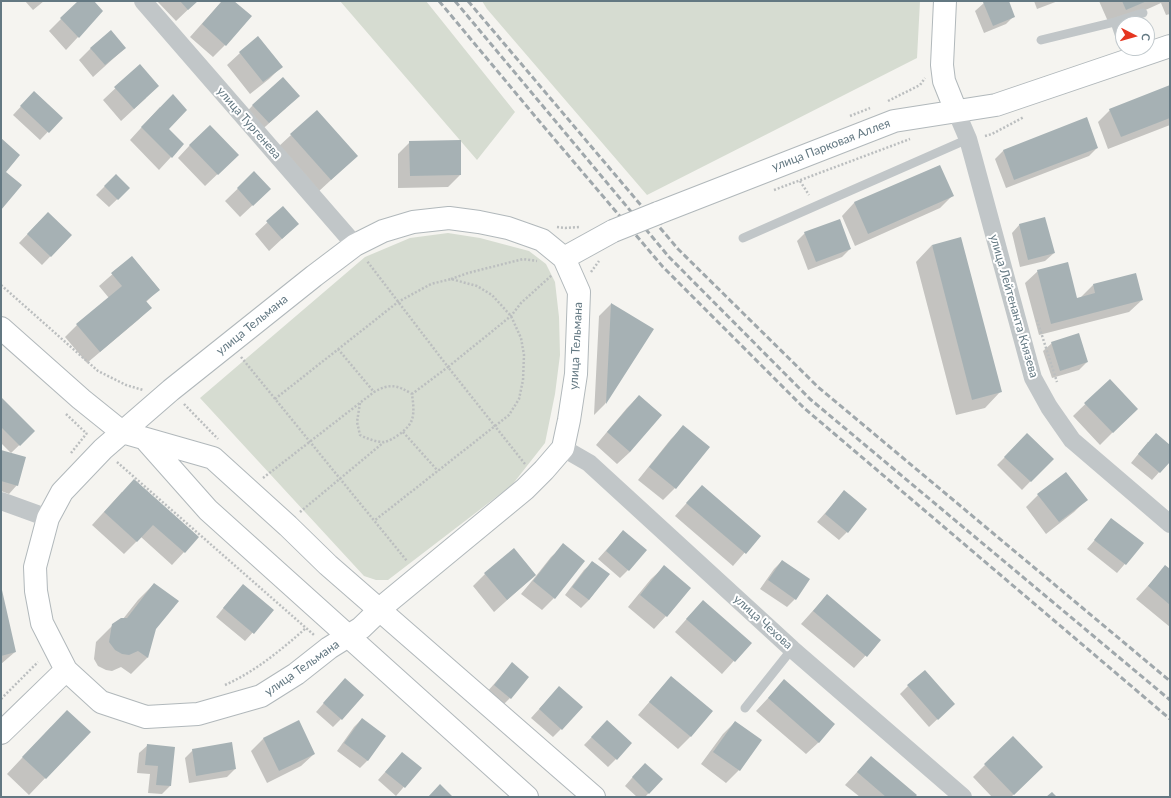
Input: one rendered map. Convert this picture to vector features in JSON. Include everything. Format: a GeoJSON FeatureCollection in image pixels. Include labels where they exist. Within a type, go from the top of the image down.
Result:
{"type":"FeatureCollection","features":[{"type":"Feature","properties":{"kind":"street","name":"улица Тургенева"},"geometry":{"type":"LineString","coordinates":[[143,1],[355,245]]}},
{"type":"Feature","properties":{"kind":"street"},"geometry":{"type":"LineString","coordinates":[[944,1],[942,65],[944,81],[956,111]]}},
{"type":"Feature","properties":{"kind":"street","name":"улица Парковая Аллея"},"geometry":{"type":"LineString","coordinates":[[1155,48],[1170,46]]}},
{"type":"Feature","properties":{"kind":"street","name":"улица Парковая Аллея"},"geometry":{"type":"LineString","coordinates":[[561,264],[613,232],[894,121],[996,105],[1115,55]]}},
{"type":"Feature","properties":{"kind":"street","name":"улица Лейтенанта Князева"},"geometry":{"type":"LineString","coordinates":[[956,111],[968,139],[1033,378],[1049,407],[1072,440],[1170,524]]}},
{"type":"Feature","properties":{"kind":"street","name":"улица Тельмана"},"geometry":{"type":"LineString","coordinates":[[449,218],[479,222],[508,228],[542,240],[561,264],[579,292],[576,374],[563,448],[525,489],[360,628],[322,653],[296,674],[261,696],[198,714],[146,717],[101,702],[66,670],[42,623],[36,591],[35,567],[48,518],[62,492],[103,449],[171,390],[355,245],[383,231],[413,222],[449,218]]}},
{"type":"Feature","properties":{"kind":"street"},"geometry":{"type":"LineString","coordinates":[[1,328],[81,399],[122,432],[212,458],[288,526],[328,565],[594,797]]}},
{"type":"Feature","properties":{"kind":"street","name":"улица Тельмана"},"geometry":{"type":"LineString","coordinates":[[145,439],[208,510],[527,797]]}},
{"type":"Feature","properties":{"kind":"street","name":"улица Чехова"},"geometry":{"type":"LineString","coordinates":[[563,448],[590,464],[792,649],[963,797]]}},
{"type":"Feature","properties":{"kind":"street"},"geometry":{"type":"LineString","coordinates":[[1,501],[48,518]]}},
{"type":"Feature","properties":{"kind":"street"},"geometry":{"type":"LineString","coordinates":[[1,733],[66,670]]}},
{"type":"Feature","properties":{"kind":"lane"},"geometry":{"type":"LineString","coordinates":[[1134,16],[1143,13]]}},
{"type":"Feature","properties":{"kind":"lane"},"geometry":{"type":"LineString","coordinates":[[1041,40],[1115,22]]}},
{"type":"Feature","properties":{"kind":"lane"},"geometry":{"type":"LineString","coordinates":[[743,238],[968,139]]}},
{"type":"Feature","properties":{"kind":"lane"},"geometry":{"type":"LineString","coordinates":[[745,708],[792,649]]}},
{"type":"Feature","properties":{"kind":"path"},"geometry":{"type":"LineString","coordinates":[[800,181],[816,206]]}},
{"type":"Feature","properties":{"kind":"path"},"geometry":{"type":"LineString","coordinates":[[275,398],[398,302],[431,284],[523,259],[538,262]]}},
{"type":"Feature","properties":{"kind":"path"},"geometry":{"type":"LineString","coordinates":[[590,273],[600,261]]}},
{"type":"Feature","properties":{"kind":"path"},"geometry":{"type":"LineString","coordinates":[[412,394],[511,316],[561,264]]}},
{"type":"Feature","properties":{"kind":"path"},"geometry":{"type":"LineString","coordinates":[[374,271],[526,465]]}},
{"type":"Feature","properties":{"kind":"path"},"geometry":{"type":"LineString","coordinates":[[374,521],[509,415],[519,398],[523,380],[524,355],[521,338],[511,316],[492,295],[477,286],[451,279]]}},
{"type":"Feature","properties":{"kind":"path"},"geometry":{"type":"LineString","coordinates":[[338,349],[374,392]]}},
{"type":"Feature","properties":{"kind":"path"},"geometry":{"type":"LineString","coordinates":[[241,356],[407,561]]}},
{"type":"Feature","properties":{"kind":"path"},"geometry":{"type":"LineString","coordinates":[[259,481],[374,392],[384,387],[394,386],[404,389],[412,394],[414,408],[412,421],[403,432],[384,442],[294,516]]}},
{"type":"Feature","properties":{"kind":"path"},"geometry":{"type":"LineString","coordinates":[[360,403],[357,422],[360,436],[369,440],[384,442]]}},
{"type":"Feature","properties":{"kind":"path"},"geometry":{"type":"LineString","coordinates":[[65,413],[103,449],[306,628]]}},
{"type":"Feature","properties":{"kind":"path"},"geometry":{"type":"LineString","coordinates":[[403,432],[438,471]]}},
{"type":"Feature","properties":{"kind":"path"},"geometry":{"type":"LineString","coordinates":[[1,699],[38,662]]}},
{"type":"Feature","properties":{"kind":"shaded area"},"geometry":{"type":"Polygon","coordinates":[[[340,1],[426,1],[515,112],[477,160],[340,1]]]}},
{"type":"Feature","properties":{"kind":"shaded area"},"geometry":{"type":"Polygon","coordinates":[[[482,1],[920,1],[917,58],[647,195],[487,9],[482,1]]]}},
{"type":"Feature","properties":{"kind":"shaded area"},"geometry":{"type":"Polygon","coordinates":[[[448,233],[480,238],[529,251],[546,264],[555,282],[559,317],[560,355],[555,394],[545,443],[512,485],[388,580],[376,580],[364,576],[200,398],[365,257],[410,238],[448,233]]]}},
{"type":"Feature","properties":{"kind":"building"},"geometry":{"type":"Polygon","coordinates":[[[78,1],[94,1],[103,11],[79,38],[60,18],[78,1]]]}},
{"type":"Feature","properties":{"kind":"building"},"geometry":{"type":"Polygon","coordinates":[[[180,1],[198,1],[188,10],[180,1]]]}},
{"type":"Feature","properties":{"kind":"building"},"geometry":{"type":"Polygon","coordinates":[[[222,1],[234,1],[252,16],[226,46],[202,24],[222,1]]]}},
{"type":"Feature","properties":{"kind":"building"},"geometry":{"type":"Polygon","coordinates":[[[1009,1],[1015,17],[993,26],[983,2],[1009,1]]]}},
{"type":"Feature","properties":{"kind":"building"},"geometry":{"type":"Polygon","coordinates":[[[1122,1],[1147,1],[1126,10],[1122,1]]]}},
{"type":"Feature","properties":{"kind":"building"},"geometry":{"type":"Polygon","coordinates":[[[111,30],[126,48],[105,65],[90,48],[111,30]]]}},
{"type":"Feature","properties":{"kind":"building"},"geometry":{"type":"Polygon","coordinates":[[[258,36],[283,67],[263,82],[239,52],[258,36]]]}},
{"type":"Feature","properties":{"kind":"building"},"geometry":{"type":"Polygon","coordinates":[[[140,64],[159,86],[134,109],[114,87],[140,64]]]}},
{"type":"Feature","properties":{"kind":"building"},"geometry":{"type":"Polygon","coordinates":[[[283,77],[300,96],[269,123],[252,105],[283,77]]]}},
{"type":"Feature","properties":{"kind":"building"},"geometry":{"type":"Polygon","coordinates":[[[1170,85],[1170,118],[1121,137],[1109,109],[1170,85]]]}},
{"type":"Feature","properties":{"kind":"building"},"geometry":{"type":"Polygon","coordinates":[[[34,91],[63,118],[49,133],[20,106],[34,91]]]}},
{"type":"Feature","properties":{"kind":"building"},"geometry":{"type":"Polygon","coordinates":[[[173,94],[187,110],[169,129],[184,144],[172,158],[141,127],[173,94]]]}},
{"type":"Feature","properties":{"kind":"building"},"geometry":{"type":"Polygon","coordinates":[[[317,110],[358,156],[331,180],[290,134],[317,110]]]}},
{"type":"Feature","properties":{"kind":"building"},"geometry":{"type":"Polygon","coordinates":[[[1087,117],[1098,148],[1014,180],[1003,150],[1087,117]]]}},
{"type":"Feature","properties":{"kind":"building"},"geometry":{"type":"Polygon","coordinates":[[[210,125],[239,155],[218,175],[189,145],[210,125]]]}},
{"type":"Feature","properties":{"kind":"building"},"geometry":{"type":"Polygon","coordinates":[[[1,138],[20,155],[6,172],[22,185],[1,210],[1,138]]]}},
{"type":"Feature","properties":{"kind":"building"},"geometry":{"type":"Polygon","coordinates":[[[461,140],[461,175],[410,176],[409,141],[461,140]]]}},
{"type":"Feature","properties":{"kind":"building"},"geometry":{"type":"Polygon","coordinates":[[[940,165],[954,196],[868,234],[854,202],[940,165]]]}},
{"type":"Feature","properties":{"kind":"building"},"geometry":{"type":"Polygon","coordinates":[[[254,171],[271,189],[253,206],[237,188],[254,171]]]}},
{"type":"Feature","properties":{"kind":"building"},"geometry":{"type":"Polygon","coordinates":[[[116,174],[130,188],[118,200],[104,186],[116,174]]]}},
{"type":"Feature","properties":{"kind":"building"},"geometry":{"type":"Polygon","coordinates":[[[283,206],[299,224],[282,239],[266,221],[283,206]]]}},
{"type":"Feature","properties":{"kind":"building"},"geometry":{"type":"Polygon","coordinates":[[[48,212],[72,235],[51,257],[27,234],[48,212]]]}},
{"type":"Feature","properties":{"kind":"building"},"geometry":{"type":"Polygon","coordinates":[[[1045,217],[1055,253],[1028,260],[1019,224],[1045,217]]]}},
{"type":"Feature","properties":{"kind":"building"},"geometry":{"type":"Polygon","coordinates":[[[840,219],[851,249],[816,262],[804,232],[840,219]]]}},
{"type":"Feature","properties":{"kind":"building"},"geometry":{"type":"Polygon","coordinates":[[[961,237],[1002,392],[972,400],[932,245],[961,237]]]}},
{"type":"Feature","properties":{"kind":"building"},"geometry":{"type":"Polygon","coordinates":[[[132,256],[160,290],[146,301],[152,308],[100,352],[76,324],[122,286],[111,273],[132,256]]]}},
{"type":"Feature","properties":{"kind":"building"},"geometry":{"type":"Polygon","coordinates":[[[1068,262],[1077,298],[1095,293],[1093,284],[1136,273],[1143,300],[1051,324],[1037,270],[1068,262]]]}},
{"type":"Feature","properties":{"kind":"building"},"geometry":{"type":"Polygon","coordinates":[[[611,303],[654,329],[606,404],[611,303]]]}},
{"type":"Feature","properties":{"kind":"building"},"geometry":{"type":"Polygon","coordinates":[[[1079,333],[1088,362],[1060,371],[1051,342],[1079,333]]]}},
{"type":"Feature","properties":{"kind":"building"},"geometry":{"type":"Polygon","coordinates":[[[1110,379],[1138,409],[1113,433],[1084,403],[1110,379]]]}},
{"type":"Feature","properties":{"kind":"building"},"geometry":{"type":"Polygon","coordinates":[[[639,395],[662,415],[630,452],[607,432],[639,395]]]}},
{"type":"Feature","properties":{"kind":"building"},"geometry":{"type":"Polygon","coordinates":[[[1,397],[35,431],[20,446],[1,427],[1,397]]]}},
{"type":"Feature","properties":{"kind":"building"},"geometry":{"type":"Polygon","coordinates":[[[683,425],[710,447],[676,489],[649,467],[683,425]]]}},
{"type":"Feature","properties":{"kind":"building"},"geometry":{"type":"Polygon","coordinates":[[[1027,433],[1054,459],[1031,482],[1004,457],[1027,433]]]}},
{"type":"Feature","properties":{"kind":"building"},"geometry":{"type":"Polygon","coordinates":[[[1156,433],[1170,445],[1170,462],[1160,473],[1138,454],[1156,433]]]}},
{"type":"Feature","properties":{"kind":"building"},"geometry":{"type":"Polygon","coordinates":[[[1,450],[26,457],[18,486],[1,481],[1,450]]]}},
{"type":"Feature","properties":{"kind":"building"},"geometry":{"type":"Polygon","coordinates":[[[1066,472],[1088,500],[1059,522],[1037,494],[1066,472]]]}},
{"type":"Feature","properties":{"kind":"building"},"geometry":{"type":"Polygon","coordinates":[[[134,479],[199,537],[185,553],[153,525],[137,542],[104,512],[134,479]]]}},
{"type":"Feature","properties":{"kind":"building"},"geometry":{"type":"Polygon","coordinates":[[[702,485],[761,536],[746,554],[686,503],[702,485]]]}},
{"type":"Feature","properties":{"kind":"building"},"geometry":{"type":"Polygon","coordinates":[[[844,490],[867,509],[848,533],[825,514],[844,490]]]}},
{"type":"Feature","properties":{"kind":"building"},"geometry":{"type":"Polygon","coordinates":[[[1111,518],[1144,543],[1126,565],[1094,540],[1111,518]]]}},
{"type":"Feature","properties":{"kind":"building"},"geometry":{"type":"Polygon","coordinates":[[[623,530],[647,550],[629,571],[606,551],[623,530]]]}},
{"type":"Feature","properties":{"kind":"building"},"geometry":{"type":"Polygon","coordinates":[[[563,543],[585,561],[555,599],[533,581],[563,543]]]}},
{"type":"Feature","properties":{"kind":"building"},"geometry":{"type":"Polygon","coordinates":[[[514,548],[536,575],[507,600],[484,573],[514,548]]]}},
{"type":"Feature","properties":{"kind":"building"},"geometry":{"type":"Polygon","coordinates":[[[782,560],[810,579],[796,600],[768,580],[782,560]]]}},
{"type":"Feature","properties":{"kind":"building"},"geometry":{"type":"Polygon","coordinates":[[[592,561],[610,574],[589,600],[572,587],[592,561]]]}},
{"type":"Feature","properties":{"kind":"building"},"geometry":{"type":"Polygon","coordinates":[[[664,565],[691,588],[667,617],[640,595],[664,565]]]}},
{"type":"Feature","properties":{"kind":"building"},"geometry":{"type":"Polygon","coordinates":[[[1165,565],[1170,569],[1170,605],[1148,586],[1165,565]]]}},
{"type":"Feature","properties":{"kind":"building"},"geometry":{"type":"Polygon","coordinates":[[[154,583],[179,601],[156,629],[148,658],[138,651],[129,655],[122,654],[115,650],[109,642],[112,624],[121,618],[127,618],[154,583]]]}},
{"type":"Feature","properties":{"kind":"building"},"geometry":{"type":"Polygon","coordinates":[[[243,584],[274,610],[254,634],[223,608],[243,584]]]}},
{"type":"Feature","properties":{"kind":"building"},"geometry":{"type":"Polygon","coordinates":[[[1,590],[16,652],[1,656],[1,590]]]}},
{"type":"Feature","properties":{"kind":"building"},"geometry":{"type":"Polygon","coordinates":[[[827,594],[881,640],[867,657],[813,611],[827,594]]]}},
{"type":"Feature","properties":{"kind":"building"},"geometry":{"type":"Polygon","coordinates":[[[703,600],[752,643],[735,662],[686,619],[703,600]]]}},
{"type":"Feature","properties":{"kind":"building"},"geometry":{"type":"Polygon","coordinates":[[[512,662],[529,677],[511,699],[494,685],[512,662]]]}},
{"type":"Feature","properties":{"kind":"building"},"geometry":{"type":"Polygon","coordinates":[[[925,670],[955,704],[938,720],[907,685],[925,670]]]}},
{"type":"Feature","properties":{"kind":"building"},"geometry":{"type":"Polygon","coordinates":[[[671,676],[713,711],[691,737],[649,702],[671,676]]]}},
{"type":"Feature","properties":{"kind":"building"},"geometry":{"type":"Polygon","coordinates":[[[345,678],[364,695],[342,720],[323,703],[345,678]]]}},
{"type":"Feature","properties":{"kind":"building"},"geometry":{"type":"Polygon","coordinates":[[[784,679],[835,724],[819,743],[768,698],[784,679]]]}},
{"type":"Feature","properties":{"kind":"building"},"geometry":{"type":"Polygon","coordinates":[[[559,686],[583,707],[562,730],[539,709],[559,686]]]}},
{"type":"Feature","properties":{"kind":"building"},"geometry":{"type":"Polygon","coordinates":[[[67,710],[91,732],[46,779],[22,757],[67,710]]]}},
{"type":"Feature","properties":{"kind":"building"},"geometry":{"type":"Polygon","coordinates":[[[362,718],[386,736],[368,761],[344,743],[362,718]]]}},
{"type":"Feature","properties":{"kind":"building"},"geometry":{"type":"Polygon","coordinates":[[[299,720],[315,754],[279,771],[263,738],[299,720]]]}},
{"type":"Feature","properties":{"kind":"building"},"geometry":{"type":"Polygon","coordinates":[[[607,720],[632,743],[617,760],[591,737],[607,720]]]}},
{"type":"Feature","properties":{"kind":"building"},"geometry":{"type":"Polygon","coordinates":[[[735,721],[762,740],[740,771],[713,752],[735,721]]]}},
{"type":"Feature","properties":{"kind":"building"},"geometry":{"type":"Polygon","coordinates":[[[1013,736],[1043,767],[1014,795],[984,764],[1013,736]]]}},
{"type":"Feature","properties":{"kind":"building"},"geometry":{"type":"Polygon","coordinates":[[[232,742],[236,769],[196,776],[192,749],[232,742]]]}},
{"type":"Feature","properties":{"kind":"building"},"geometry":{"type":"Polygon","coordinates":[[[147,744],[175,747],[171,786],[156,785],[158,766],[145,765],[147,744]]]}},
{"type":"Feature","properties":{"kind":"building"},"geometry":{"type":"Polygon","coordinates":[[[402,752],[422,768],[405,788],[385,772],[402,752]]]}},
{"type":"Feature","properties":{"kind":"building"},"geometry":{"type":"Polygon","coordinates":[[[871,756],[917,795],[915,797],[886,797],[857,772],[871,756]]]}},
{"type":"Feature","properties":{"kind":"building"},"geometry":{"type":"Polygon","coordinates":[[[645,763],[663,779],[649,794],[632,777],[645,763]]]}},
{"type":"Feature","properties":{"kind":"building"},"geometry":{"type":"Polygon","coordinates":[[[440,784],[453,797],[428,797],[440,784]]]}},
{"type":"Feature","properties":{"kind":"building"},"geometry":{"type":"Polygon","coordinates":[[[1052,792],[1057,797],[1046,797],[1052,792]]]}},
{"type":"Feature","properties":{"kind":"railway"},"geometry":{"type":"LineString","coordinates":[[439,1],[663,267],[804,408],[1170,719]]}},
{"type":"Feature","properties":{"kind":"railway"},"geometry":{"type":"LineString","coordinates":[[455,1],[669,257],[810,399],[1170,700]]}},
{"type":"Feature","properties":{"kind":"railway"},"geometry":{"type":"LineString","coordinates":[[468,1],[678,249],[818,387],[1170,681]]}}]}
